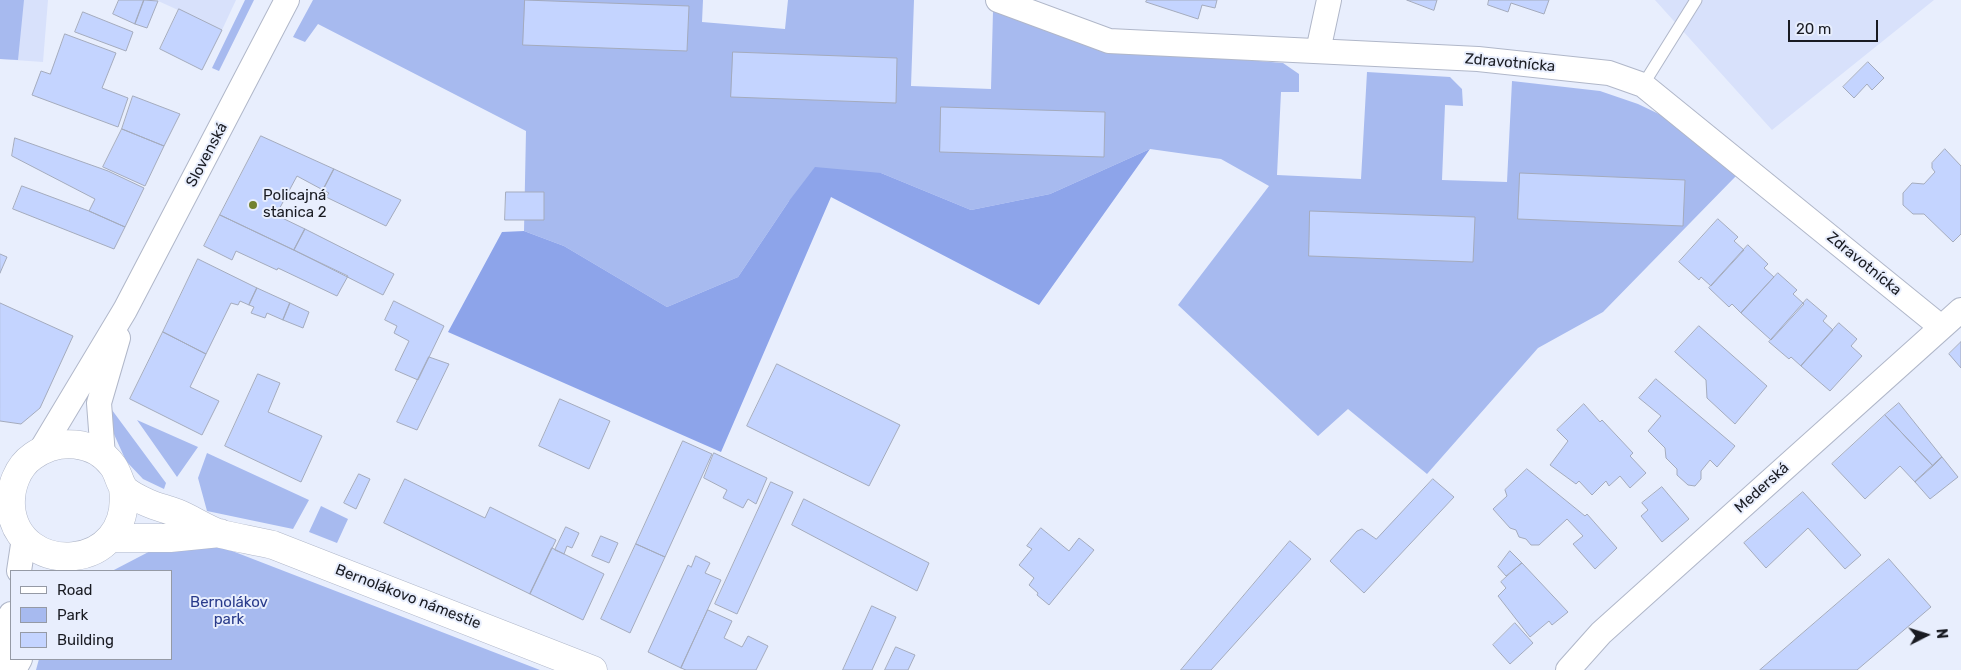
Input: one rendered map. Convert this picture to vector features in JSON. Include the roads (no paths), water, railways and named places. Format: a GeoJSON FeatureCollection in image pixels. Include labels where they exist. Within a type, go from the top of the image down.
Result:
{"type":"FeatureCollection","features":[{"type":"Feature","properties":{"kind":"main road"},"geometry":{"type":"LineString","coordinates":[[68,443],[87,447],[103,456],[119,476],[125,501],[123,514],[111,538],[82,563],[74,557],[46,554],[34,547],[14,526],[11,507],[10,467],[30,458],[41,450],[54,445],[68,443]]}},
{"type":"Feature","properties":{"kind":"main road","name":"Bernolákovo námestie"},"geometry":{"type":"LineString","coordinates":[[123,488],[148,503],[176,512],[220,533],[273,545],[594,670]]}},
{"type":"Feature","properties":{"kind":"main road","name":"Bernolákovo námestie"},"geometry":{"type":"LineString","coordinates":[[111,538],[170,538],[220,533]]}},
{"type":"Feature","properties":{"kind":"street","name":"Slovenská"},"geometry":{"type":"LineString","coordinates":[[41,450],[126,310],[287,0]]}},
{"type":"Feature","properties":{"kind":"street","name":"Zdravotnícka"},"geometry":{"type":"LineString","coordinates":[[998,0],[1109,41],[1478,59],[1609,73],[1643,85],[1941,327]]}},
{"type":"Feature","properties":{"kind":"street"},"geometry":{"type":"LineString","coordinates":[[1318,51],[1329,0]]}},
{"type":"Feature","properties":{"kind":"street","name":"Slovenská"},"geometry":{"type":"LineString","coordinates":[[103,456],[100,402],[126,310]]}},
{"type":"Feature","properties":{"kind":"street","name":"Mederská"},"geometry":{"type":"LineString","coordinates":[[1568,670],[1601,634],[1961,310]]}},
{"type":"Feature","properties":{"kind":"street"},"geometry":{"type":"LineString","coordinates":[[14,526],[19,570]]}},
{"type":"Feature","properties":{"kind":"street"},"geometry":{"type":"LineString","coordinates":[[0,664],[10,619]]}},
{"type":"Feature","properties":{"kind":"lane"},"geometry":{"type":"LineString","coordinates":[[1643,85],[1696,0]]}},
{"type":"Feature","properties":{"kind":"place","name":"Policajná stanica 2"},"geometry":{"type":"Point","coordinates":[253,205]}},
{"type":"Feature","properties":{"kind":"park label","name":"Bernolákov park"},"geometry":{"type":"Point","coordinates":[229,612]}}]}
